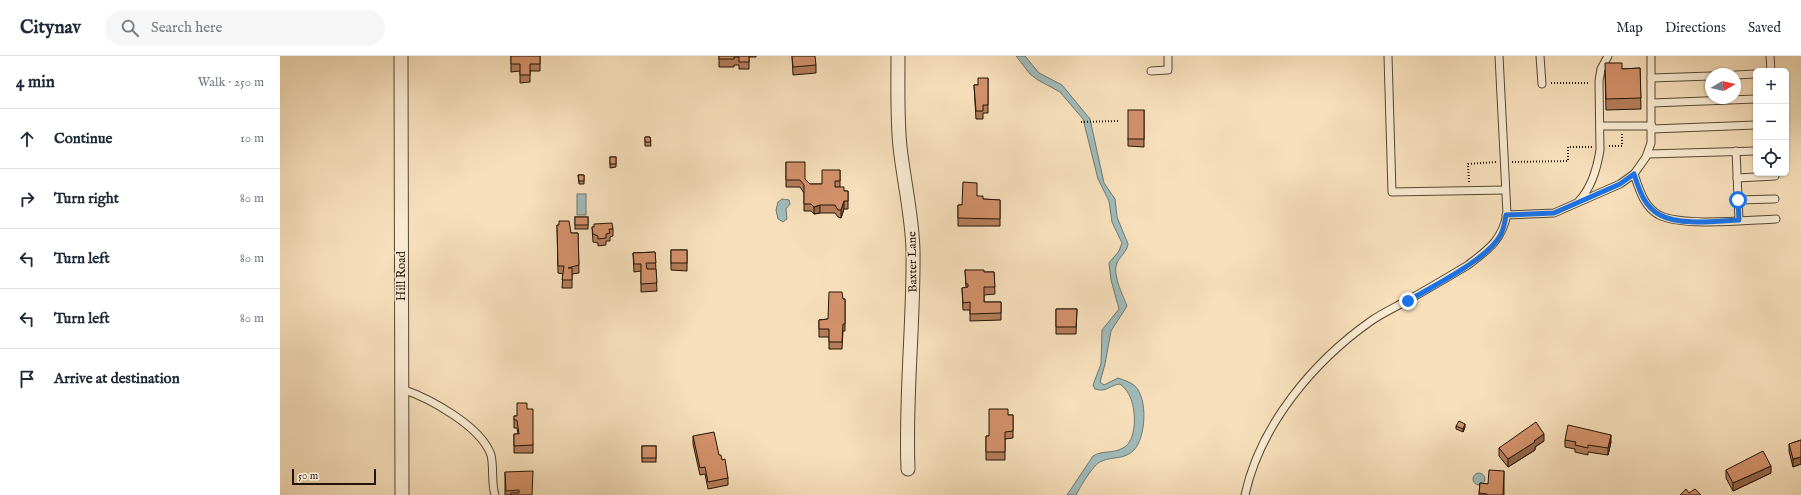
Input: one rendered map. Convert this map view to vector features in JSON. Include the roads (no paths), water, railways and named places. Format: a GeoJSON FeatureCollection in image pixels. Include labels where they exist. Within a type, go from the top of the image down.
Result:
{"type":"FeatureCollection","features":[{"type":"Feature","properties":{"kind":"street","name":"Hill Road"},"geometry":{"type":"LineString","coordinates":[[401,56],[402,495]]}},
{"type":"Feature","properties":{"kind":"street","name":"Baxter Lane"},"geometry":{"type":"LineString","coordinates":[[898,56],[899,126],[913,249],[912,328],[908,394],[908,469]]}},
{"type":"Feature","properties":{"kind":"lane"},"geometry":{"type":"LineString","coordinates":[[1151,71],[1168,70],[1168,56]]}},
{"type":"Feature","properties":{"kind":"lane"},"geometry":{"type":"LineString","coordinates":[[1388,56],[1392,192],[1505,190]]}},
{"type":"Feature","properties":{"kind":"lane"},"geometry":{"type":"LineString","coordinates":[[1245,495],[1255,465],[1270,431],[1305,381],[1318,366],[1337,348],[1373,320],[1468,265],[1483,254],[1500,236],[1506,215],[1499,56]]}},
{"type":"Feature","properties":{"kind":"lane"},"geometry":{"type":"LineString","coordinates":[[1540,56],[1542,84]]}},
{"type":"Feature","properties":{"kind":"lane"},"geometry":{"type":"LineString","coordinates":[[1578,202],[1589,188],[1596,170],[1600,150],[1599,82],[1601,69],[1608,56]]}},
{"type":"Feature","properties":{"kind":"lane"},"geometry":{"type":"LineString","coordinates":[[1506,215],[1554,213],[1620,184],[1634,174],[1648,154],[1651,143],[1651,56]]}},
{"type":"Feature","properties":{"kind":"lane"},"geometry":{"type":"LineString","coordinates":[[1770,56],[1771,68]]}},
{"type":"Feature","properties":{"kind":"lane"},"geometry":{"type":"LineString","coordinates":[[1741,75],[1753,74]]}},
{"type":"Feature","properties":{"kind":"lane"},"geometry":{"type":"LineString","coordinates":[[1651,78],[1705,76]]}},
{"type":"Feature","properties":{"kind":"lane"},"geometry":{"type":"LineString","coordinates":[[1652,103],[1753,99]]}},
{"type":"Feature","properties":{"kind":"lane"},"geometry":{"type":"LineString","coordinates":[[1600,126],[1652,128],[1753,125]]}},
{"type":"Feature","properties":{"kind":"lane"},"geometry":{"type":"LineString","coordinates":[[1648,154],[1753,150]]}},
{"type":"Feature","properties":{"kind":"lane"},"geometry":{"type":"LineString","coordinates":[[1736,151],[1739,220]]}},
{"type":"Feature","properties":{"kind":"lane"},"geometry":{"type":"LineString","coordinates":[[1634,174],[1644,199],[1660,215],[1688,221],[1776,219]]}},
{"type":"Feature","properties":{"kind":"lane"},"geometry":{"type":"LineString","coordinates":[[1737,178],[1775,176]]}},
{"type":"Feature","properties":{"kind":"lane"},"geometry":{"type":"LineString","coordinates":[[1738,200],[1775,199]]}},
{"type":"Feature","properties":{"kind":"lane"},"geometry":{"type":"LineString","coordinates":[[402,389],[416,394],[456,416],[482,441],[491,456],[495,495]]}},
{"type":"Feature","properties":{"kind":"water"},"geometry":{"type":"Polygon","coordinates":[[[1016,56],[1025,56],[1039,73],[1062,85],[1090,119],[1104,183],[1115,199],[1117,217],[1128,244],[1117,263],[1116,268],[1117,279],[1127,306],[1111,331],[1100,382],[1104,385],[1118,378],[1135,386],[1139,392],[1144,409],[1143,427],[1138,444],[1134,450],[1123,457],[1102,461],[1095,466],[1076,495],[1067,495],[1093,456],[1123,448],[1128,444],[1133,433],[1133,405],[1125,389],[1120,384],[1102,390],[1095,389],[1093,385],[1101,364],[1102,330],[1119,309],[1111,280],[1109,263],[1119,251],[1122,243],[1112,222],[1109,201],[1098,179],[1083,119],[1060,92],[1030,74],[1016,56]]]}},
{"type":"Feature","properties":{"kind":"water"},"geometry":{"type":"Polygon","coordinates":[[[577,194],[586,194],[586,215],[577,215],[577,194]]]}},
{"type":"Feature","properties":{"kind":"water"},"geometry":{"type":"Polygon","coordinates":[[[782,199],[789,200],[790,204],[786,209],[787,219],[783,222],[778,219],[776,210],[778,202],[782,199]]]}},
{"type":"Feature","properties":{"kind":"water"},"geometry":{"type":"Polygon","coordinates":[[[1477,473],[1481,473],[1485,479],[1481,485],[1477,485],[1473,481],[1473,477],[1477,473]]]}}]}
